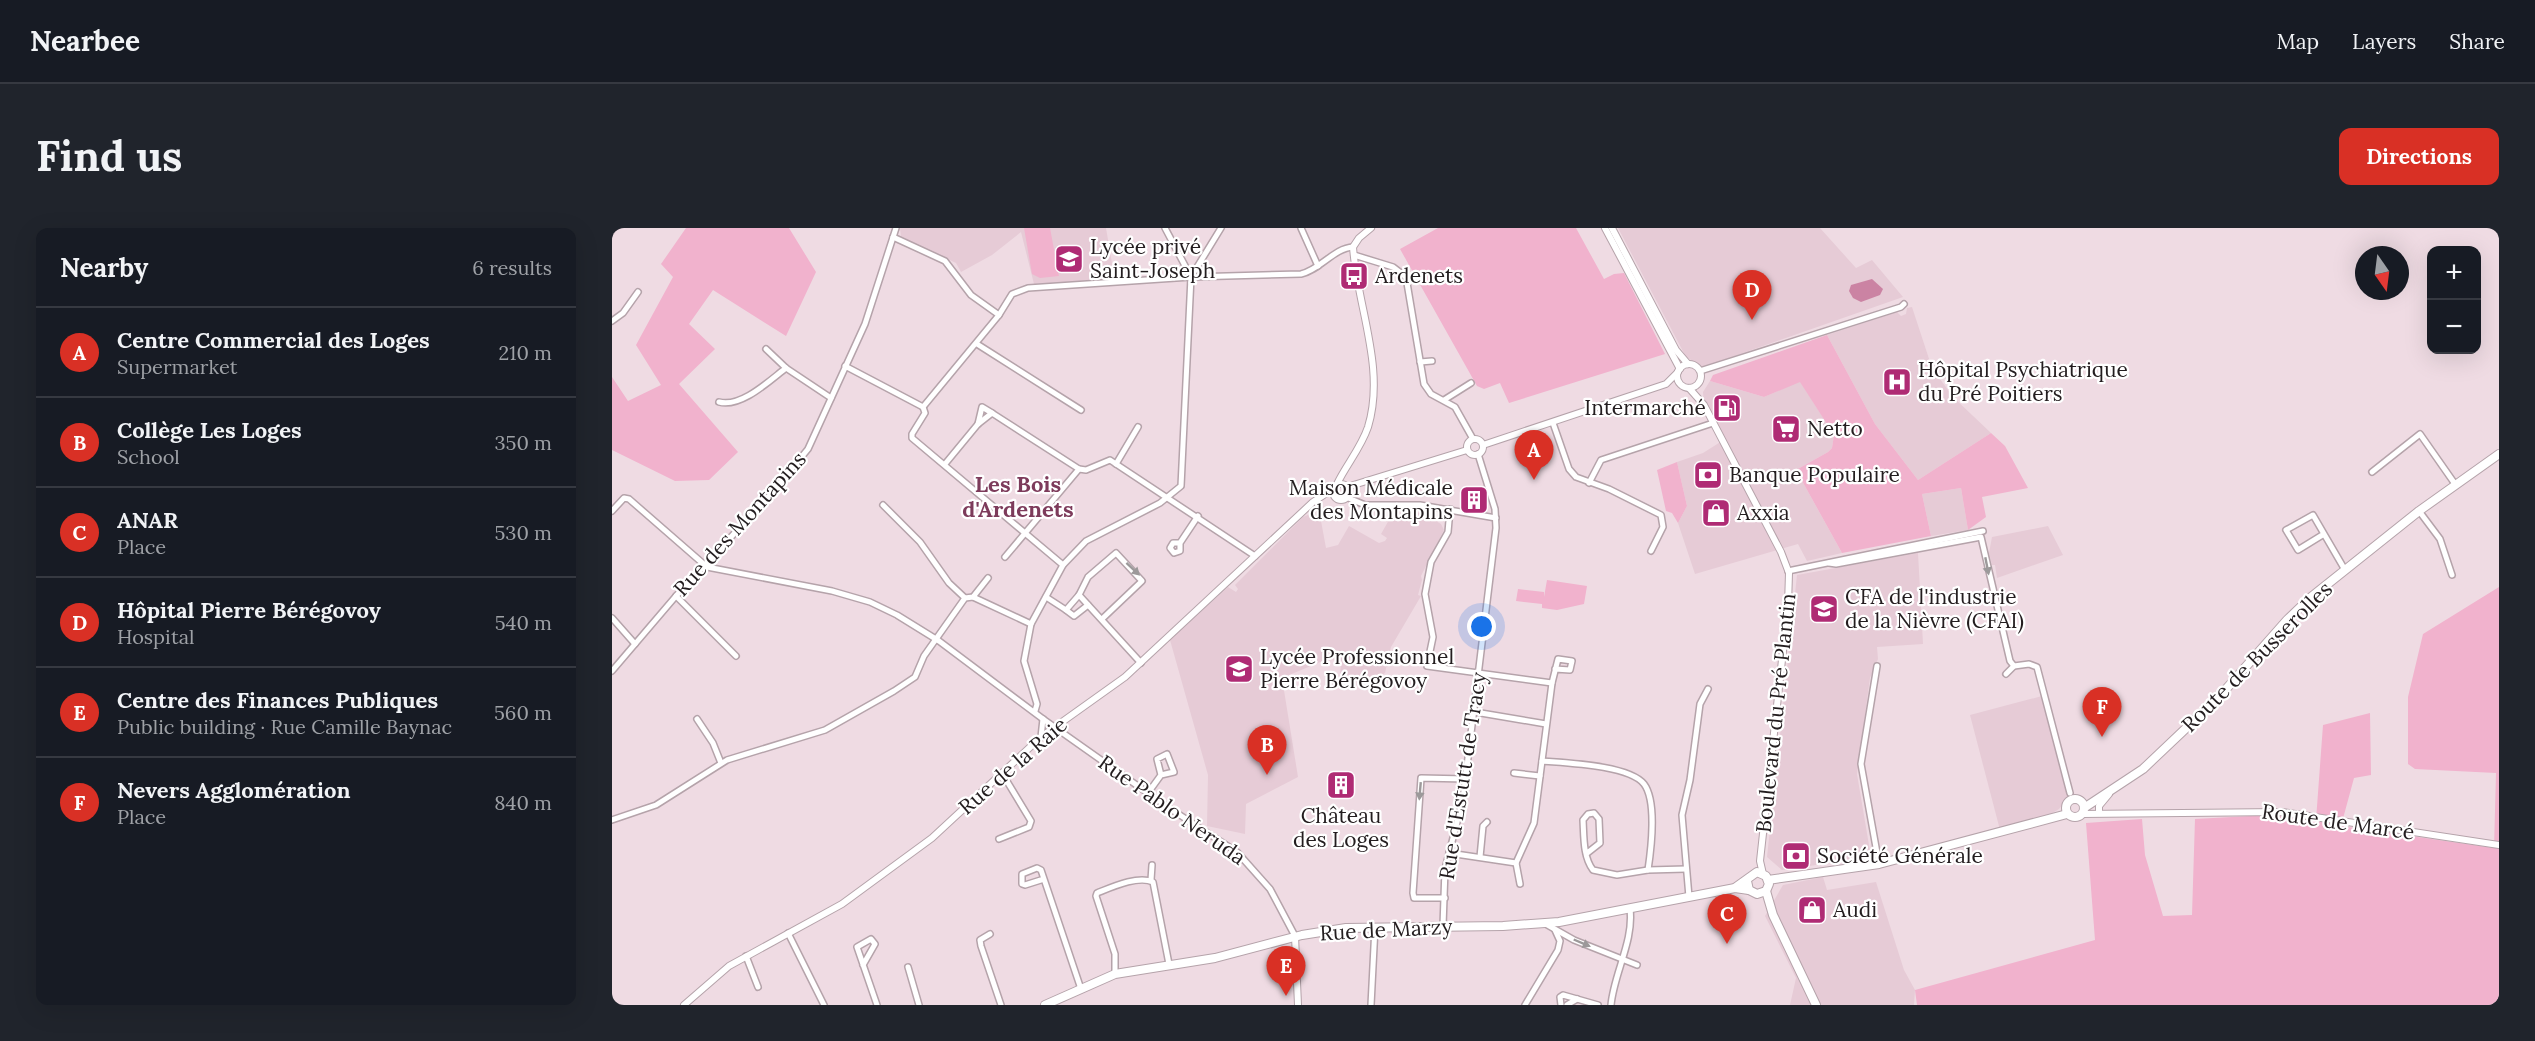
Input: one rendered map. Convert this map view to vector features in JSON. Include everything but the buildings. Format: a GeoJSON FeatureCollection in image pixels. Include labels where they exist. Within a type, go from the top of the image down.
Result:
{"type":"FeatureCollection","features":[{"type":"Feature","properties":{"kind":"main road","name":"Route de Busserolles"},"geometry":{"type":"LineString","coordinates":[[1879,864],[2044,822],[2075,805],[2111,792],[2143,769],[2176,738],[2238,677],[2287,620],[2419,511],[2499,454]]}},
{"type":"Feature","properties":{"kind":"main road"},"geometry":{"type":"LineString","coordinates":[[1754,873],[1766,877],[1879,864]]}},
{"type":"Feature","properties":{"kind":"main road","name":"Rue de Marzy"},"geometry":{"type":"LineString","coordinates":[[1045,1005],[1115,974],[1215,958],[1295,936],[1346,928],[1544,923],[1735,888],[1747,881],[1754,873]]}},
{"type":"Feature","properties":{"kind":"main road"},"geometry":{"type":"LineString","coordinates":[[1766,877],[1762,892],[1816,1005]]}},
{"type":"Feature","properties":{"kind":"main road"},"geometry":{"type":"LineString","coordinates":[[1747,881],[1749,890]]}},
{"type":"Feature","properties":{"kind":"main road","name":"Rue de Marzy"},"geometry":{"type":"LineString","coordinates":[[1735,888],[1762,892]]}},
{"type":"Feature","properties":{"kind":"street","name":"Rue des Montapins"},"geometry":{"type":"LineString","coordinates":[[612,671],[676,596],[771,494],[808,449],[865,324],[896,228]]}},
{"type":"Feature","properties":{"kind":"street"},"geometry":{"type":"LineString","coordinates":[[1165,228],[1191,277]]}},
{"type":"Feature","properties":{"kind":"street"},"geometry":{"type":"LineString","coordinates":[[1035,711],[1037,704],[1024,660],[1031,624],[1064,565],[1086,541],[1175,493],[1183,480],[1191,277],[1221,228]]}},
{"type":"Feature","properties":{"kind":"street"},"geometry":{"type":"LineString","coordinates":[[1301,228],[1318,266]]}},
{"type":"Feature","properties":{"kind":"street"},"geometry":{"type":"LineString","coordinates":[[1320,497],[1335,497],[1342,500],[1343,473],[1363,440],[1373,394],[1371,361],[1354,251],[1356,241],[1371,228]]}},
{"type":"Feature","properties":{"kind":"street"},"geometry":{"type":"LineString","coordinates":[[1605,228],[1679,371],[1678,380],[1685,387]]}},
{"type":"Feature","properties":{"kind":"street"},"geometry":{"type":"LineString","coordinates":[[1612,228],[1676,350],[1688,364],[1700,371],[1700,381],[1685,387],[1666,384]]}},
{"type":"Feature","properties":{"kind":"street"},"geometry":{"type":"LineString","coordinates":[[893,237],[945,261],[971,295],[999,315]]}},
{"type":"Feature","properties":{"kind":"street"},"geometry":{"type":"LineString","coordinates":[[923,407],[977,344],[1012,294],[1028,288],[1191,277],[1301,274],[1345,249],[1393,267],[1403,274],[1407,281],[1408,303],[1424,384],[1431,394],[1452,403],[1460,413],[1473,439]]}},
{"type":"Feature","properties":{"kind":"street"},"geometry":{"type":"LineString","coordinates":[[612,321],[623,313],[638,292]]}},
{"type":"Feature","properties":{"kind":"street"},"geometry":{"type":"LineString","coordinates":[[1700,371],[1901,307],[1904,304]]}},
{"type":"Feature","properties":{"kind":"street"},"geometry":{"type":"LineString","coordinates":[[977,344],[1081,411]]}},
{"type":"Feature","properties":{"kind":"street"},"geometry":{"type":"LineString","coordinates":[[766,349],[786,368],[831,398]]}},
{"type":"Feature","properties":{"kind":"street"},"geometry":{"type":"LineString","coordinates":[[1420,362],[1432,361]]}},
{"type":"Feature","properties":{"kind":"street"},"geometry":{"type":"LineString","coordinates":[[1343,489],[1365,505],[1420,505],[1496,516],[1478,454],[1483,445],[1666,384],[1688,364]]}},
{"type":"Feature","properties":{"kind":"street"},"geometry":{"type":"LineString","coordinates":[[845,366],[923,407],[925,413],[912,434],[912,438],[1064,565]]}},
{"type":"Feature","properties":{"kind":"street"},"geometry":{"type":"LineString","coordinates":[[719,402],[727,404],[749,394],[786,368]]}},
{"type":"Feature","properties":{"kind":"street","name":"Boulevard du Pré Plantin"},"geometry":{"type":"LineString","coordinates":[[1700,381],[1704,405],[1781,552],[1788,571],[1788,605],[1760,861],[1754,873]]}},
{"type":"Feature","properties":{"kind":"street"},"geometry":{"type":"LineString","coordinates":[[1444,400],[1471,382]]}},
{"type":"Feature","properties":{"kind":"street","name":"Boulevard du Pré Plantin"},"geometry":{"type":"LineString","coordinates":[[1685,387],[1704,405]]}},
{"type":"Feature","properties":{"kind":"street"},"geometry":{"type":"LineString","coordinates":[[978,424],[982,407],[1078,469],[1086,470],[1110,460],[1198,516],[1255,556]]}},
{"type":"Feature","properties":{"kind":"street"},"geometry":{"type":"LineString","coordinates":[[945,465],[978,424],[992,413]]}},
{"type":"Feature","properties":{"kind":"street"},"geometry":{"type":"LineString","coordinates":[[1553,423],[1569,469],[1576,477],[1609,489],[1661,515],[1663,527],[1651,551]]}},
{"type":"Feature","properties":{"kind":"street"},"geometry":{"type":"LineString","coordinates":[[1589,483],[1601,460],[1713,423]]}},
{"type":"Feature","properties":{"kind":"street"},"geometry":{"type":"LineString","coordinates":[[1116,464],[1138,427]]}},
{"type":"Feature","properties":{"kind":"street"},"geometry":{"type":"LineString","coordinates":[[2372,472],[2420,434],[2455,484]]}},
{"type":"Feature","properties":{"kind":"street"},"geometry":{"type":"LineString","coordinates":[[1478,454],[1470,454],[1467,444],[1473,439],[1480,440],[1483,445]]}},
{"type":"Feature","properties":{"kind":"street","name":"Rue de la Raie"},"geometry":{"type":"LineString","coordinates":[[684,1005],[729,966],[842,904],[932,838],[1041,737],[1141,663],[1320,497],[1467,450]]}},
{"type":"Feature","properties":{"kind":"street"},"geometry":{"type":"LineString","coordinates":[[1005,557],[1078,469]]}},
{"type":"Feature","properties":{"kind":"street"},"geometry":{"type":"LineString","coordinates":[[1343,473],[1347,480],[1358,486]]}},
{"type":"Feature","properties":{"kind":"street"},"geometry":{"type":"LineString","coordinates":[[1335,497],[1343,489]]}},
{"type":"Feature","properties":{"kind":"street"},"geometry":{"type":"LineString","coordinates":[[612,511],[624,498],[628,499],[704,565]]}},
{"type":"Feature","properties":{"kind":"street"},"geometry":{"type":"LineString","coordinates":[[883,505],[920,542],[949,582],[965,598]]}},
{"type":"Feature","properties":{"kind":"street"},"geometry":{"type":"LineString","coordinates":[[1450,509],[1448,532],[1431,562],[1425,594],[1433,637],[1427,666],[1552,683]]}},
{"type":"Feature","properties":{"kind":"street"},"geometry":{"type":"LineString","coordinates":[[2419,511],[2440,539],[2451,575]]}},
{"type":"Feature","properties":{"kind":"street"},"geometry":{"type":"LineString","coordinates":[[2324,534],[2298,550],[2286,530],[2313,514],[2345,570]]}},
{"type":"Feature","properties":{"kind":"street"},"geometry":{"type":"LineString","coordinates":[[1180,543],[1198,516]]}},
{"type":"Feature","properties":{"kind":"street","name":"Rue d'Estutt de Tracy"},"geometry":{"type":"LineString","coordinates":[[1443,926],[1449,853],[1466,779],[1475,712],[1496,516]]}},
{"type":"Feature","properties":{"kind":"street"},"geometry":{"type":"LineString","coordinates":[[1788,571],[1982,534],[2010,661],[2014,666]]}},
{"type":"Feature","properties":{"kind":"street"},"geometry":{"type":"LineString","coordinates":[[1066,610],[1079,595],[1088,577],[1116,553],[1143,580],[1102,619]]}},
{"type":"Feature","properties":{"kind":"street","name":"Rue Pablo Neruda"},"geometry":{"type":"LineString","coordinates":[[704,565],[832,591],[870,602],[936,639],[1043,719],[1238,852],[1270,889],[1295,936]]}},
{"type":"Feature","properties":{"kind":"street"},"geometry":{"type":"LineString","coordinates":[[972,597],[988,578]]}},
{"type":"Feature","properties":{"kind":"street"},"geometry":{"type":"LineString","coordinates":[[1079,595],[1141,663]]}},
{"type":"Feature","properties":{"kind":"street"},"geometry":{"type":"LineString","coordinates":[[676,596],[736,656]]}},
{"type":"Feature","properties":{"kind":"street"},"geometry":{"type":"LineString","coordinates":[[612,820],[656,804],[721,763],[840,723],[915,677],[924,656],[965,598],[972,597],[1031,624]]}},
{"type":"Feature","properties":{"kind":"street"},"geometry":{"type":"LineString","coordinates":[[1046,597],[1074,616],[1088,605]]}},
{"type":"Feature","properties":{"kind":"street"},"geometry":{"type":"LineString","coordinates":[[612,618],[635,644]]}},
{"type":"Feature","properties":{"kind":"street"},"geometry":{"type":"LineString","coordinates":[[2006,674],[2014,666],[2029,664],[2037,667],[2075,805]]}},
{"type":"Feature","properties":{"kind":"street"},"geometry":{"type":"LineString","coordinates":[[1877,666],[1861,764],[1879,864]]}},
{"type":"Feature","properties":{"kind":"street"},"geometry":{"type":"LineString","coordinates":[[1520,884],[1516,863],[1534,823],[1555,669]]}},
{"type":"Feature","properties":{"kind":"street"},"geometry":{"type":"LineString","coordinates":[[1689,897],[1682,814],[1690,780],[1700,704],[1708,689]]}},
{"type":"Feature","properties":{"kind":"street"},"geometry":{"type":"LineString","coordinates":[[1475,712],[1546,723]]}},
{"type":"Feature","properties":{"kind":"street"},"geometry":{"type":"LineString","coordinates":[[697,719],[713,743],[721,763]]}},
{"type":"Feature","properties":{"kind":"street"},"geometry":{"type":"LineString","coordinates":[[1041,737],[1043,719]]}},
{"type":"Feature","properties":{"kind":"street"},"geometry":{"type":"LineString","coordinates":[[1542,761],[1563,760],[1588,765],[1629,775],[1643,783],[1649,793],[1651,821],[1648,870]]}},
{"type":"Feature","properties":{"kind":"street"},"geometry":{"type":"LineString","coordinates":[[1514,773],[1540,776]]}},
{"type":"Feature","properties":{"kind":"street"},"geometry":{"type":"LineString","coordinates":[[1149,793],[1161,775]]}},
{"type":"Feature","properties":{"kind":"street"},"geometry":{"type":"LineString","coordinates":[[999,776],[1008,783],[1031,821],[1029,827],[999,839]]}},
{"type":"Feature","properties":{"kind":"street"},"geometry":{"type":"LineString","coordinates":[[1445,898],[1414,898],[1413,893],[1421,778],[1466,779]]}},
{"type":"Feature","properties":{"kind":"street"},"geometry":{"type":"LineString","coordinates":[[2102,814],[2100,804],[2111,792]]}},
{"type":"Feature","properties":{"kind":"street","name":"Route de Marcé"},"geometry":{"type":"LineString","coordinates":[[2075,805],[2102,814],[2282,812],[2499,845]]}},
{"type":"Feature","properties":{"kind":"street"},"geometry":{"type":"LineString","coordinates":[[1586,854],[1600,843],[1599,819],[1594,813],[1588,814],[1583,820],[1586,854],[1590,868],[1598,873],[1617,875],[1648,870],[1686,869]]}},
{"type":"Feature","properties":{"kind":"street"},"geometry":{"type":"LineString","coordinates":[[1479,857],[1483,826],[1487,822]]}},
{"type":"Feature","properties":{"kind":"street"},"geometry":{"type":"LineString","coordinates":[[1449,853],[1516,863]]}},
{"type":"Feature","properties":{"kind":"street","name":"Boulevard du Pré Plantin"},"geometry":{"type":"LineString","coordinates":[[1760,861],[1766,877]]}},
{"type":"Feature","properties":{"kind":"street"},"geometry":{"type":"LineString","coordinates":[[1152,865],[1152,880],[1169,964]]}},
{"type":"Feature","properties":{"kind":"street"},"geometry":{"type":"LineString","coordinates":[[1044,879],[1082,989]]}},
{"type":"Feature","properties":{"kind":"street"},"geometry":{"type":"LineString","coordinates":[[1115,974],[1115,954],[1096,896],[1115,886],[1152,880]]}},
{"type":"Feature","properties":{"kind":"street"},"geometry":{"type":"LineString","coordinates":[[1611,1005],[1613,985],[1630,933],[1630,909]]}},
{"type":"Feature","properties":{"kind":"street"},"geometry":{"type":"LineString","coordinates":[[1544,923],[1565,935],[1637,965]]}},
{"type":"Feature","properties":{"kind":"street"},"geometry":{"type":"LineString","coordinates":[[1371,1005],[1375,927]]}},
{"type":"Feature","properties":{"kind":"street"},"geometry":{"type":"LineString","coordinates":[[1555,930],[1560,940]]}},
{"type":"Feature","properties":{"kind":"street"},"geometry":{"type":"LineString","coordinates":[[788,933],[824,1005]]}},
{"type":"Feature","properties":{"kind":"street"},"geometry":{"type":"LineString","coordinates":[[990,934],[980,940],[1001,1005]]}},
{"type":"Feature","properties":{"kind":"street"},"geometry":{"type":"LineString","coordinates":[[1526,1005],[1549,969],[1560,940],[1565,935]]}},
{"type":"Feature","properties":{"kind":"street"},"geometry":{"type":"LineString","coordinates":[[1295,936],[1298,1005]]}},
{"type":"Feature","properties":{"kind":"street"},"geometry":{"type":"LineString","coordinates":[[746,956],[758,987]]}},
{"type":"Feature","properties":{"kind":"street"},"geometry":{"type":"LineString","coordinates":[[863,965],[877,1005]]}},
{"type":"Feature","properties":{"kind":"street"},"geometry":{"type":"LineString","coordinates":[[908,967],[919,1005]]}},
{"type":"Feature","properties":{"kind":"street"},"geometry":{"type":"LineString","coordinates":[[1561,1005],[1560,997],[1563,995],[1598,1005]]}},
{"type":"Feature","properties":{"kind":"street"},"geometry":{"type":"LineString","coordinates":[[1567,1005],[1577,999]]}},
{"type":"Feature","properties":{"kind":"shaded area"},"geometry":{"type":"Polygon","coordinates":[[[686,228],[789,228],[816,272],[786,336],[713,290],[689,324],[715,349],[679,384],[738,452],[709,480],[675,481],[612,450],[612,377],[628,401],[661,385],[636,345],[673,277],[661,264],[686,228]]]}},
{"type":"Feature","properties":{"kind":"shaded area","name":"Lycée privé Saint-Joseph"},"geometry":{"type":"Polygon","coordinates":[[[900,228],[1106,228],[1115,281],[1034,284],[1021,232],[992,255],[961,272],[956,263],[901,237],[900,228]]]}},
{"type":"Feature","properties":{"kind":"shaded area"},"geometry":{"type":"Polygon","coordinates":[[[1024,228],[1050,228],[1059,276],[1040,278],[1032,274],[1024,228]]]}},
{"type":"Feature","properties":{"kind":"shaded area"},"geometry":{"type":"Polygon","coordinates":[[[1438,228],[1576,228],[1604,279],[1614,274],[1624,273],[1665,354],[1509,403],[1500,383],[1484,389],[1477,386],[1400,249],[1438,228]]]}},
{"type":"Feature","properties":{"kind":"shaded area"},"geometry":{"type":"Polygon","coordinates":[[[1618,228],[1820,228],[1856,268],[1872,260],[1903,297],[1703,367],[1686,357],[1618,228]]]}},
{"type":"Feature","properties":{"kind":"shaded area"},"geometry":{"type":"Polygon","coordinates":[[[1872,279],[1883,289],[1880,295],[1861,302],[1853,298],[1849,291],[1851,285],[1872,279]]]}},
{"type":"Feature","properties":{"kind":"shaded area","name":"Hôpital Psychiatrique du Pré Poitiers"},"geometry":{"type":"Polygon","coordinates":[[[1912,307],[1932,368],[1953,397],[1991,433],[1918,480],[1875,424],[1827,335],[1897,312],[1901,316],[1906,314],[1907,308],[1912,307]]]}},
{"type":"Feature","properties":{"kind":"shaded area"},"geometry":{"type":"Polygon","coordinates":[[[1827,335],[1875,424],[1918,480],[1991,433],[2005,446],[2028,488],[1982,497],[1986,517],[1968,530],[1961,488],[1922,494],[1931,536],[1842,553],[1796,470],[1828,452],[1832,448],[1834,435],[1800,382],[1764,397],[1710,381],[1713,375],[1827,335]]]}},
{"type":"Feature","properties":{"kind":"shaded area"},"geometry":{"type":"Polygon","coordinates":[[[1710,381],[1764,397],[1800,381],[1834,435],[1832,448],[1828,452],[1796,470],[1842,553],[1807,561],[1798,544],[1695,574],[1678,523],[1687,506],[1677,462],[1703,453],[1722,441],[1704,405],[1703,392],[1710,381]]]}},
{"type":"Feature","properties":{"kind":"shaded area"},"geometry":{"type":"Polygon","coordinates":[[[1677,462],[1687,506],[1678,523],[1672,513],[1666,511],[1657,470],[1677,462]]]}},
{"type":"Feature","properties":{"kind":"shaded area"},"geometry":{"type":"Polygon","coordinates":[[[1961,488],[1968,530],[1931,536],[1922,494],[1961,488]]]}},
{"type":"Feature","properties":{"kind":"shaded area"},"geometry":{"type":"Polygon","coordinates":[[[1319,510],[1326,548],[1338,545],[1349,526],[1379,543],[1385,541],[1387,538],[1381,534],[1393,513],[1400,516],[1403,512],[1422,513],[1441,524],[1444,530],[1421,576],[1418,595],[1421,596],[1391,647],[1385,673],[1376,679],[1339,685],[1341,663],[1330,658],[1282,678],[1298,777],[1246,804],[1245,834],[1207,826],[1208,775],[1170,640],[1228,587],[1236,592],[1238,589],[1235,585],[1303,517],[1319,510]]]}},
{"type":"Feature","properties":{"kind":"shaded area"},"geometry":{"type":"Polygon","coordinates":[[[2048,526],[2063,555],[1997,578],[1995,565],[1992,565],[1989,553],[1992,537],[2048,526]]]}},
{"type":"Feature","properties":{"kind":"shaded area"},"geometry":{"type":"Polygon","coordinates":[[[1918,553],[1923,644],[1877,647],[1878,659],[1870,678],[1857,774],[1871,857],[1782,870],[1767,857],[1797,575],[1918,553]]]}},
{"type":"Feature","properties":{"kind":"shaded area"},"geometry":{"type":"Polygon","coordinates":[[[1547,580],[1587,586],[1584,604],[1557,610],[1542,608],[1542,604],[1516,601],[1518,589],[1544,592],[1544,597],[1547,580]]]}},
{"type":"Feature","properties":{"kind":"shaded area"},"geometry":{"type":"Polygon","coordinates":[[[2499,587],[2499,1005],[1917,1005],[1915,990],[2095,940],[2086,823],[2142,819],[2145,855],[2163,916],[2192,915],[2195,819],[2269,815],[2316,820],[2323,725],[2370,713],[2371,775],[2354,778],[2341,826],[2494,848],[2496,773],[2415,769],[2408,764],[2408,697],[2423,634],[2499,587]]]}},
{"type":"Feature","properties":{"kind":"shaded area"},"geometry":{"type":"Polygon","coordinates":[[[2042,696],[2068,793],[2067,799],[2059,809],[2039,821],[2000,830],[1970,715],[2042,696]]]}},
{"type":"Feature","properties":{"kind":"shaded area"},"geometry":{"type":"Polygon","coordinates":[[[1823,877],[1827,890],[1876,882],[1904,970],[1915,990],[1914,1005],[1790,1005],[1796,978],[1765,916],[1783,885],[1823,877]]]}},
{"type":"Feature","properties":{"kind":"place","name":"Lycée privé Saint-Joseph"},"geometry":{"type":"Point","coordinates":[1069,259]}},
{"type":"Feature","properties":{"kind":"place","name":"Ardenets"},"geometry":{"type":"Point","coordinates":[1354,276]}},
{"type":"Feature","properties":{"kind":"place","name":"Hôpital Pierre Bérégovoy"},"geometry":{"type":"Point","coordinates":[1752,320]}},
{"type":"Feature","properties":{"kind":"place","name":"Hôpital Psychiatrique du Pré Poitiers"},"geometry":{"type":"Point","coordinates":[1897,382]}},
{"type":"Feature","properties":{"kind":"place","name":"Intermarché"},"geometry":{"type":"Point","coordinates":[1727,408]}},
{"type":"Feature","properties":{"kind":"place","name":"Netto"},"geometry":{"type":"Point","coordinates":[1786,429]}},
{"type":"Feature","properties":{"kind":"place","name":"Banque Populaire"},"geometry":{"type":"Point","coordinates":[1708,475]}},
{"type":"Feature","properties":{"kind":"place","name":"Centre Commercial des Loges"},"geometry":{"type":"Point","coordinates":[1534,480]}},
{"type":"Feature","properties":{"kind":"place","name":"Maison Médicale des Montapins"},"geometry":{"type":"Point","coordinates":[1474,500]}},
{"type":"Feature","properties":{"kind":"place","name":"Axxia"},"geometry":{"type":"Point","coordinates":[1716,513]}},
{"type":"Feature","properties":{"kind":"place","name":"CFA de l'industrie de la Nièvre (CFAI)"},"geometry":{"type":"Point","coordinates":[1824,609]}},
{"type":"Feature","properties":{"kind":"place","name":"Lycée Professionnel Pierre Bérégovoy"},"geometry":{"type":"Point","coordinates":[1239,669]}},
{"type":"Feature","properties":{"kind":"place","name":"Nevers Agglomération"},"geometry":{"type":"Point","coordinates":[2102,737]}},
{"type":"Feature","properties":{"kind":"place","name":"Collège Les Loges"},"geometry":{"type":"Point","coordinates":[1267,775]}},
{"type":"Feature","properties":{"kind":"place","name":"Château des Loges"},"geometry":{"type":"Point","coordinates":[1341,785]}},
{"type":"Feature","properties":{"kind":"place","name":"Société Générale"},"geometry":{"type":"Point","coordinates":[1796,856]}},
{"type":"Feature","properties":{"kind":"place","name":"Audi"},"geometry":{"type":"Point","coordinates":[1812,910]}},
{"type":"Feature","properties":{"kind":"place","name":"ANAR"},"geometry":{"type":"Point","coordinates":[1727,944]}},
{"type":"Feature","properties":{"kind":"place","name":"Centre des Finances Publiques"},"geometry":{"type":"Point","coordinates":[1286,996]}},
{"type":"Feature","properties":{"kind":"district","name":"Les Bois d'Ardenets"},"geometry":{"type":"Point","coordinates":[1018,496]}}]}
